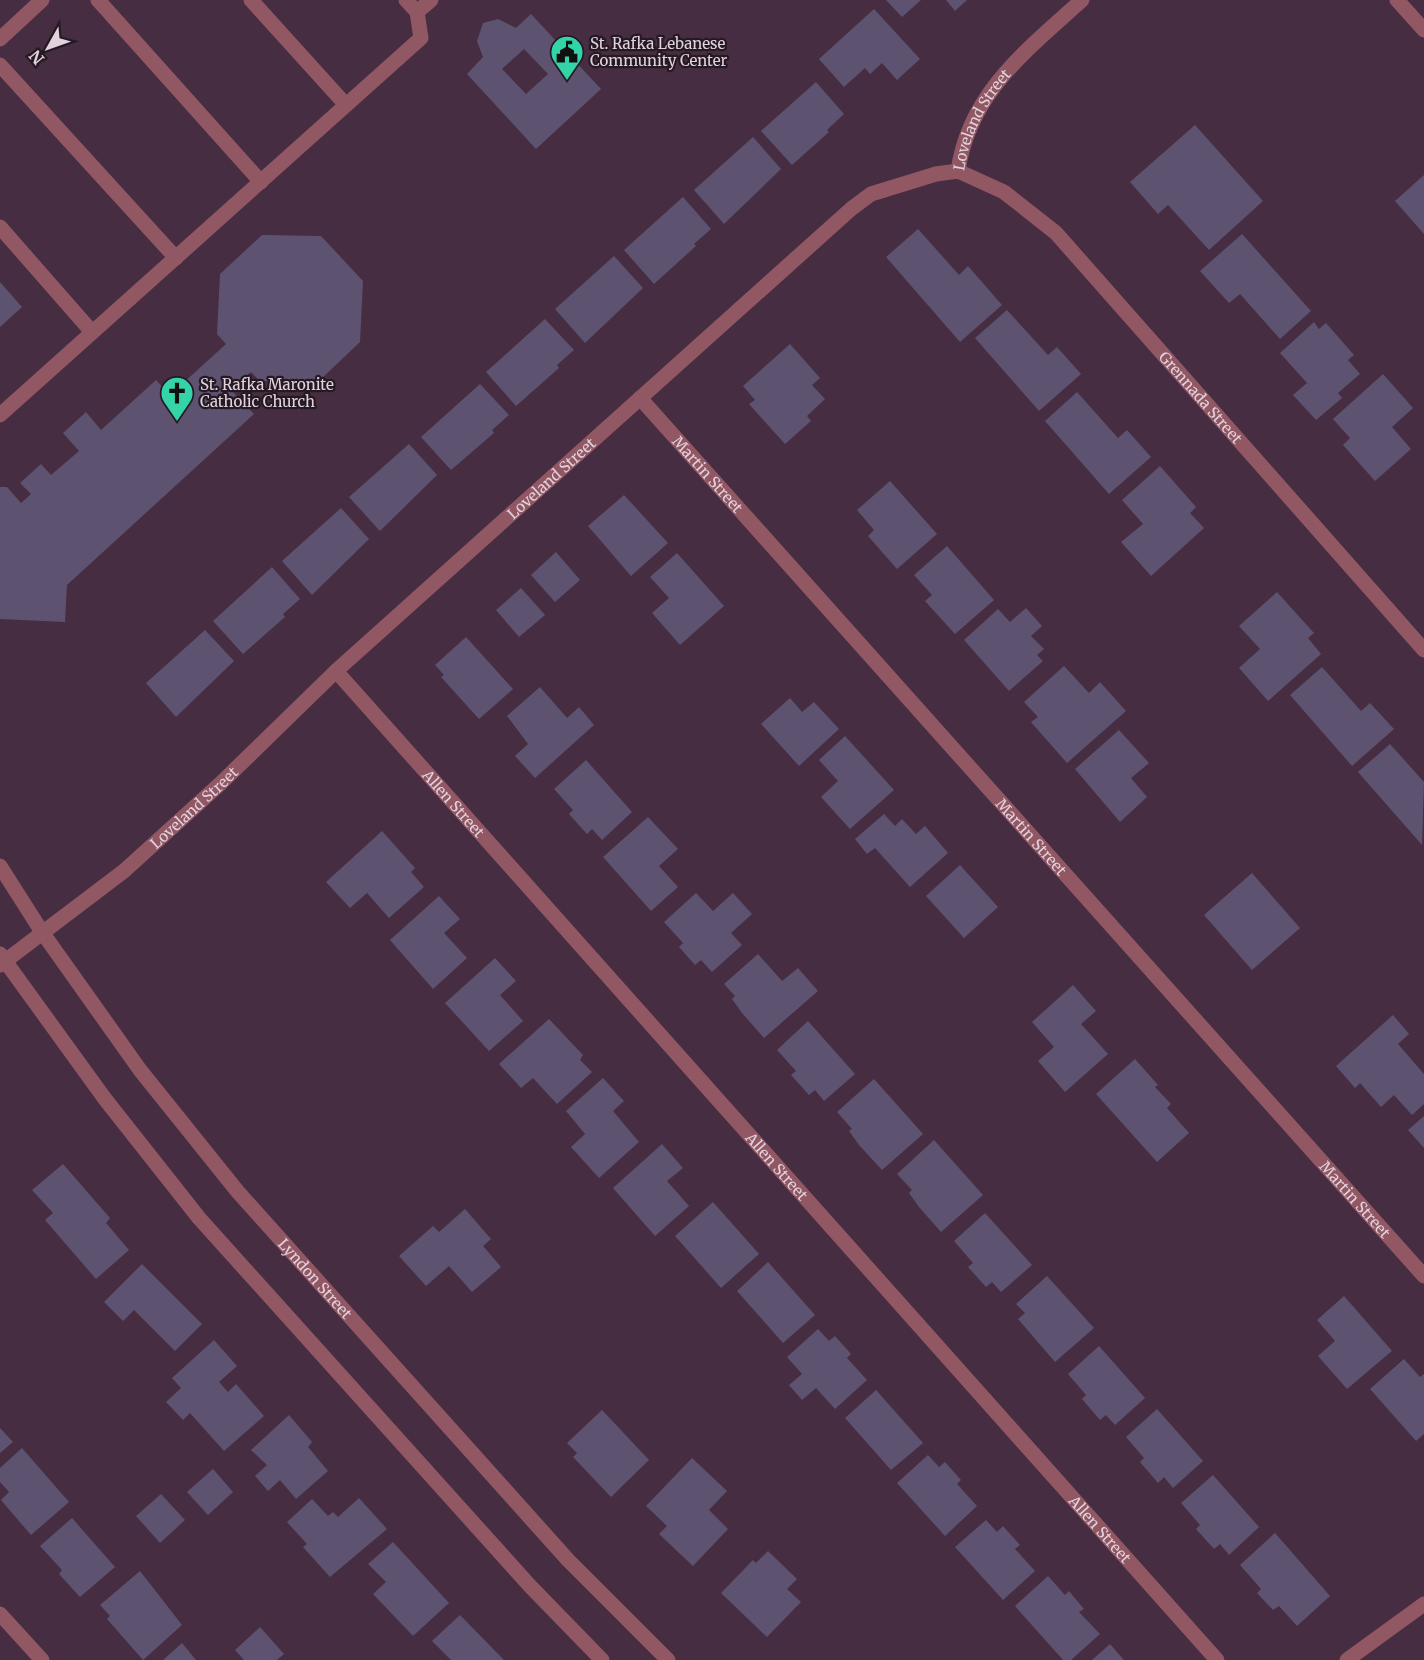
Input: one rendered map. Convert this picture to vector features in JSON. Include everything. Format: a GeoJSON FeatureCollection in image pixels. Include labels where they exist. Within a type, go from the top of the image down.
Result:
{"type":"FeatureCollection","features":[{"type":"Feature","properties":{"kind":"street"},"geometry":{"type":"LineString","coordinates":[[0,39],[42,0]]}},
{"type":"Feature","properties":{"kind":"street"},"geometry":{"type":"LineString","coordinates":[[98,0],[261,182]]}},
{"type":"Feature","properties":{"kind":"street"},"geometry":{"type":"LineString","coordinates":[[251,0],[346,105]]}},
{"type":"Feature","properties":{"kind":"street"},"geometry":{"type":"LineString","coordinates":[[0,415],[421,38],[417,12],[406,0]]}},
{"type":"Feature","properties":{"kind":"street"},"geometry":{"type":"LineString","coordinates":[[417,12],[432,0]]}},
{"type":"Feature","properties":{"kind":"street","name":"Loveland Street"},"geometry":{"type":"LineString","coordinates":[[2,960],[124,871],[221,783],[336,671],[851,209],[871,194],[936,174],[958,171],[962,144],[988,92],[1025,51],[1082,0]]}},
{"type":"Feature","properties":{"kind":"street"},"geometry":{"type":"LineString","coordinates":[[1397,0],[1424,30]]}},
{"type":"Feature","properties":{"kind":"street"},"geometry":{"type":"LineString","coordinates":[[0,65],[176,258]]}},
{"type":"Feature","properties":{"kind":"street","name":"Grennada Street"},"geometry":{"type":"LineString","coordinates":[[958,171],[1004,192],[1056,233],[1424,650]]}},
{"type":"Feature","properties":{"kind":"street"},"geometry":{"type":"LineString","coordinates":[[0,227],[92,333]]}},
{"type":"Feature","properties":{"kind":"street","name":"Martin Street"},"geometry":{"type":"LineString","coordinates":[[640,398],[1424,1276]]}},
{"type":"Feature","properties":{"kind":"street","name":"Allen Street"},"geometry":{"type":"LineString","coordinates":[[336,671],[1217,1660]]}},
{"type":"Feature","properties":{"kind":"street","name":"Lyndon Street"},"geometry":{"type":"LineString","coordinates":[[0,866],[42,932],[140,1070],[238,1192],[568,1560],[668,1660]]}},
{"type":"Feature","properties":{"kind":"street"},"geometry":{"type":"LineString","coordinates":[[2,960],[105,1099],[200,1218],[530,1586],[602,1660]]}},
{"type":"Feature","properties":{"kind":"street"},"geometry":{"type":"LineString","coordinates":[[1347,1660],[1424,1604]]}},
{"type":"Feature","properties":{"kind":"street"},"geometry":{"type":"LineString","coordinates":[[0,1614],[42,1660]]}},
{"type":"Feature","properties":{"kind":"building"},"geometry":{"type":"Polygon","coordinates":[[[886,0],[921,0],[902,17],[886,0]]]}},
{"type":"Feature","properties":{"kind":"building"},"geometry":{"type":"Polygon","coordinates":[[[946,0],[967,0],[955,11],[946,0]]]}},
{"type":"Feature","properties":{"kind":"building"},"geometry":{"type":"Polygon","coordinates":[[[874,9],[920,59],[897,80],[882,63],[870,74],[865,68],[844,87],[819,59],[874,9]]]}},
{"type":"Feature","properties":{"kind":"building","name":"St. Rafka Lebanese Community Center"},"geometry":{"type":"Polygon","coordinates":[[[531,14],[601,89],[536,149],[467,74],[483,57],[477,41],[483,23],[498,19],[516,28],[531,14]],[[524,49],[502,69],[526,94],[548,74],[524,49]]]}},
{"type":"Feature","properties":{"kind":"building"},"geometry":{"type":"Polygon","coordinates":[[[816,82],[844,114],[827,130],[829,132],[792,165],[761,131],[816,82]]]}},
{"type":"Feature","properties":{"kind":"building"},"geometry":{"type":"Polygon","coordinates":[[[1195,125],[1263,201],[1209,250],[1168,205],[1158,214],[1130,182],[1195,125]]]}},
{"type":"Feature","properties":{"kind":"building"},"geometry":{"type":"Polygon","coordinates":[[[753,137],[781,169],[724,224],[694,190],[753,137]]]}},
{"type":"Feature","properties":{"kind":"building"},"geometry":{"type":"Polygon","coordinates":[[[1424,175],[1424,234],[1395,201],[1424,175]]]}},
{"type":"Feature","properties":{"kind":"building"},"geometry":{"type":"Polygon","coordinates":[[[683,197],[711,229],[694,244],[696,246],[654,284],[624,250],[683,197]]]}},
{"type":"Feature","properties":{"kind":"building"},"geometry":{"type":"Polygon","coordinates":[[[918,229],[959,275],[968,266],[1002,305],[960,342],[886,257],[918,229]]]}},
{"type":"Feature","properties":{"kind":"building"},"geometry":{"type":"Polygon","coordinates":[[[1242,234],[1311,311],[1280,339],[1240,294],[1229,303],[1200,271],[1242,234]]]}},
{"type":"Feature","properties":{"kind":"building","name":"St. Rafka Maronite Catholic Church"},"geometry":{"type":"Polygon","coordinates":[[[262,235],[321,236],[363,281],[360,342],[318,382],[260,381],[251,372],[231,390],[254,414],[67,585],[65,622],[0,619],[0,487],[7,487],[21,503],[31,494],[20,483],[41,464],[51,475],[79,451],[63,433],[86,412],[101,430],[156,380],[170,395],[226,344],[217,334],[220,274],[262,235]]]}},
{"type":"Feature","properties":{"kind":"building"},"geometry":{"type":"Polygon","coordinates":[[[614,256],[643,288],[585,343],[555,309],[614,256]]]}},
{"type":"Feature","properties":{"kind":"building"},"geometry":{"type":"Polygon","coordinates":[[[0,282],[22,307],[0,327],[0,282]]]}},
{"type":"Feature","properties":{"kind":"building"},"geometry":{"type":"Polygon","coordinates":[[[1007,310],[1048,355],[1057,347],[1081,374],[1039,411],[975,338],[1007,310]]]}},
{"type":"Feature","properties":{"kind":"building"},"geometry":{"type":"Polygon","coordinates":[[[545,319],[574,350],[557,365],[559,368],[516,406],[486,372],[545,319]]]}},
{"type":"Feature","properties":{"kind":"building"},"geometry":{"type":"Polygon","coordinates":[[[1314,322],[1319,329],[1326,323],[1354,355],[1348,360],[1360,374],[1338,393],[1342,398],[1316,420],[1293,395],[1307,383],[1280,353],[1314,322]]]}},
{"type":"Feature","properties":{"kind":"building"},"geometry":{"type":"Polygon","coordinates":[[[790,344],[820,378],[812,385],[825,399],[807,416],[811,421],[785,444],[749,404],[755,400],[743,386],[790,344]]]}},
{"type":"Feature","properties":{"kind":"building"},"geometry":{"type":"Polygon","coordinates":[[[1383,374],[1413,408],[1392,427],[1411,449],[1375,481],[1343,445],[1350,438],[1333,419],[1383,374]]]}},
{"type":"Feature","properties":{"kind":"building"},"geometry":{"type":"Polygon","coordinates":[[[480,384],[509,415],[492,430],[494,433],[451,470],[421,437],[480,384]]]}},
{"type":"Feature","properties":{"kind":"building"},"geometry":{"type":"Polygon","coordinates":[[[1077,392],[1118,438],[1127,430],[1151,457],[1109,494],[1045,421],[1077,392]]]}},
{"type":"Feature","properties":{"kind":"building"},"geometry":{"type":"Polygon","coordinates":[[[409,444],[437,475],[380,531],[349,497],[409,444]]]}},
{"type":"Feature","properties":{"kind":"building"},"geometry":{"type":"Polygon","coordinates":[[[1160,466],[1196,507],[1190,513],[1204,528],[1151,576],[1121,542],[1143,524],[1122,500],[1160,466]]]}},
{"type":"Feature","properties":{"kind":"building"},"geometry":{"type":"Polygon","coordinates":[[[890,481],[937,534],[897,569],[868,536],[874,530],[857,510],[890,481]]]}},
{"type":"Feature","properties":{"kind":"building"},"geometry":{"type":"Polygon","coordinates":[[[624,495],[668,543],[631,576],[588,526],[624,495]]]}},
{"type":"Feature","properties":{"kind":"building"},"geometry":{"type":"Polygon","coordinates":[[[341,508],[369,539],[312,595],[282,561],[341,508]]]}},
{"type":"Feature","properties":{"kind":"building"},"geometry":{"type":"Polygon","coordinates":[[[947,546],[994,600],[955,634],[925,601],[932,595],[914,575],[947,546]]]}},
{"type":"Feature","properties":{"kind":"building"},"geometry":{"type":"Polygon","coordinates":[[[556,552],[580,580],[555,602],[531,575],[556,552]]]}},
{"type":"Feature","properties":{"kind":"building"},"geometry":{"type":"Polygon","coordinates":[[[677,553],[724,606],[680,645],[652,613],[669,598],[650,577],[677,553]]]}},
{"type":"Feature","properties":{"kind":"building"},"geometry":{"type":"Polygon","coordinates":[[[272,567],[300,599],[283,614],[285,617],[243,654],[213,621],[272,567]]]}},
{"type":"Feature","properties":{"kind":"building"},"geometry":{"type":"Polygon","coordinates":[[[521,588],[545,615],[519,637],[496,610],[521,588]]]}},
{"type":"Feature","properties":{"kind":"building"},"geometry":{"type":"Polygon","coordinates":[[[1277,592],[1314,633],[1308,638],[1321,654],[1268,701],[1239,668],[1260,649],[1239,626],[1277,592]]]}},
{"type":"Feature","properties":{"kind":"building"},"geometry":{"type":"Polygon","coordinates":[[[1026,608],[1042,626],[1031,636],[1044,649],[1037,655],[1043,661],[1009,691],[964,640],[998,609],[1010,622],[1026,608]]]}},
{"type":"Feature","properties":{"kind":"building"},"geometry":{"type":"Polygon","coordinates":[[[205,630],[234,661],[176,717],[146,683],[205,630]]]}},
{"type":"Feature","properties":{"kind":"building"},"geometry":{"type":"Polygon","coordinates":[[[466,637],[513,689],[479,719],[441,677],[444,675],[435,665],[466,637]]]}},
{"type":"Feature","properties":{"kind":"building"},"geometry":{"type":"Polygon","coordinates":[[[1064,666],[1089,693],[1100,682],[1126,711],[1067,763],[1031,722],[1038,717],[1024,702],[1064,666]]]}},
{"type":"Feature","properties":{"kind":"building"},"geometry":{"type":"Polygon","coordinates":[[[1322,667],[1361,711],[1370,703],[1394,729],[1352,766],[1290,695],[1322,667]]]}},
{"type":"Feature","properties":{"kind":"building"},"geometry":{"type":"Polygon","coordinates":[[[540,687],[567,718],[579,707],[594,725],[535,778],[515,756],[528,744],[507,716],[540,687]]]}},
{"type":"Feature","properties":{"kind":"building"},"geometry":{"type":"Polygon","coordinates":[[[790,698],[802,712],[814,702],[839,729],[799,766],[761,724],[790,698]]]}},
{"type":"Feature","properties":{"kind":"building"},"geometry":{"type":"Polygon","coordinates":[[[1119,730],[1149,763],[1131,778],[1147,797],[1120,822],[1075,769],[1119,730]]]}},
{"type":"Feature","properties":{"kind":"building"},"geometry":{"type":"Polygon","coordinates":[[[845,736],[894,790],[850,829],[821,797],[838,781],[819,760],[845,736]]]}},
{"type":"Feature","properties":{"kind":"building"},"geometry":{"type":"Polygon","coordinates":[[[1390,744],[1424,782],[1422,845],[1358,772],[1390,744]]]}},
{"type":"Feature","properties":{"kind":"building"},"geometry":{"type":"Polygon","coordinates":[[[586,760],[632,812],[602,840],[592,829],[587,834],[569,814],[573,810],[554,789],[586,760]]]}},
{"type":"Feature","properties":{"kind":"building"},"geometry":{"type":"Polygon","coordinates":[[[884,814],[895,826],[902,819],[916,834],[925,826],[948,853],[910,887],[875,848],[867,854],[855,839],[884,814]]]}},
{"type":"Feature","properties":{"kind":"building"},"geometry":{"type":"Polygon","coordinates":[[[648,817],[678,849],[659,866],[678,887],[651,911],[603,857],[648,817]]]}},
{"type":"Feature","properties":{"kind":"building"},"geometry":{"type":"Polygon","coordinates":[[[382,831],[415,868],[411,872],[424,887],[389,918],[367,893],[350,908],[326,882],[382,831]]]}},
{"type":"Feature","properties":{"kind":"building"},"geometry":{"type":"Polygon","coordinates":[[[960,865],[998,907],[964,938],[926,896],[960,865]]]}},
{"type":"Feature","properties":{"kind":"building"},"geometry":{"type":"Polygon","coordinates":[[[1252,873],[1300,928],[1252,970],[1204,915],[1252,873]]]}},
{"type":"Feature","properties":{"kind":"building"},"geometry":{"type":"Polygon","coordinates":[[[696,893],[713,911],[733,893],[752,914],[731,933],[742,945],[712,972],[701,960],[695,965],[679,947],[683,943],[664,922],[696,893]]]}},
{"type":"Feature","properties":{"kind":"building"},"geometry":{"type":"Polygon","coordinates":[[[439,896],[460,919],[444,933],[467,958],[433,989],[390,940],[439,896]]]}},
{"type":"Feature","properties":{"kind":"building"},"geometry":{"type":"Polygon","coordinates":[[[758,954],[782,981],[798,968],[818,991],[764,1038],[742,1013],[732,999],[735,996],[724,984],[758,954]]]}},
{"type":"Feature","properties":{"kind":"building"},"geometry":{"type":"Polygon","coordinates":[[[495,958],[516,981],[500,995],[523,1021],[489,1051],[445,1003],[495,958]]]}},
{"type":"Feature","properties":{"kind":"building"},"geometry":{"type":"Polygon","coordinates":[[[1073,985],[1096,1011],[1081,1024],[1108,1054],[1065,1092],[1038,1061],[1054,1047],[1032,1022],[1073,985]]]}},
{"type":"Feature","properties":{"kind":"building"},"geometry":{"type":"Polygon","coordinates":[[[1393,1015],[1409,1034],[1398,1044],[1424,1074],[1424,1104],[1412,1115],[1394,1095],[1381,1107],[1360,1083],[1355,1088],[1336,1066],[1393,1015]]]}},
{"type":"Feature","properties":{"kind":"building"},"geometry":{"type":"Polygon","coordinates":[[[549,1019],[583,1055],[580,1060],[592,1072],[557,1104],[533,1078],[521,1088],[499,1064],[549,1019]]]}},
{"type":"Feature","properties":{"kind":"building"},"geometry":{"type":"Polygon","coordinates":[[[808,1021],[855,1074],[824,1101],[815,1090],[809,1095],[791,1075],[796,1071],[777,1050],[808,1021]]]}},
{"type":"Feature","properties":{"kind":"building"},"geometry":{"type":"Polygon","coordinates":[[[1135,1059],[1158,1085],[1155,1087],[1171,1104],[1167,1108],[1189,1133],[1157,1162],[1096,1094],[1135,1059]]]}},
{"type":"Feature","properties":{"kind":"building"},"geometry":{"type":"Polygon","coordinates":[[[603,1078],[624,1101],[613,1111],[639,1142],[599,1178],[571,1147],[585,1134],[566,1111],[603,1078]]]}},
{"type":"Feature","properties":{"kind":"building"},"geometry":{"type":"Polygon","coordinates":[[[874,1079],[923,1134],[882,1170],[859,1145],[849,1131],[852,1129],[837,1112],[874,1079]]]}},
{"type":"Feature","properties":{"kind":"building"},"geometry":{"type":"Polygon","coordinates":[[[1424,1116],[1424,1148],[1408,1130],[1424,1116]]]}},
{"type":"Feature","properties":{"kind":"building"},"geometry":{"type":"Polygon","coordinates":[[[934,1140],[983,1195],[941,1232],[919,1207],[909,1193],[912,1190],[897,1174],[934,1140]]]}},
{"type":"Feature","properties":{"kind":"building"},"geometry":{"type":"Polygon","coordinates":[[[662,1144],[683,1168],[667,1181],[689,1206],[655,1236],[613,1188],[662,1144]]]}},
{"type":"Feature","properties":{"kind":"building"},"geometry":{"type":"Polygon","coordinates":[[[63,1164],[110,1218],[106,1223],[129,1250],[96,1279],[45,1220],[53,1213],[32,1190],[63,1164]]]}},
{"type":"Feature","properties":{"kind":"building"},"geometry":{"type":"Polygon","coordinates":[[[713,1202],[759,1254],[721,1288],[675,1236],[713,1202]]]}},
{"type":"Feature","properties":{"kind":"building"},"geometry":{"type":"Polygon","coordinates":[[[465,1209],[491,1239],[483,1246],[501,1267],[472,1292],[449,1266],[426,1286],[399,1256],[433,1226],[439,1232],[465,1209]]]}},
{"type":"Feature","properties":{"kind":"building"},"geometry":{"type":"Polygon","coordinates":[[[985,1213],[1032,1265],[1001,1292],[992,1282],[986,1287],[968,1267],[973,1263],[954,1241],[985,1213]]]}},
{"type":"Feature","properties":{"kind":"building"},"geometry":{"type":"Polygon","coordinates":[[[768,1262],[815,1315],[783,1343],[737,1291],[768,1262]]]}},
{"type":"Feature","properties":{"kind":"building"},"geometry":{"type":"Polygon","coordinates":[[[142,1264],[202,1324],[175,1351],[134,1310],[123,1321],[104,1302],[142,1264]]]}},
{"type":"Feature","properties":{"kind":"building"},"geometry":{"type":"Polygon","coordinates":[[[1047,1276],[1094,1328],[1055,1362],[1018,1319],[1025,1313],[1016,1304],[1047,1276]]]}},
{"type":"Feature","properties":{"kind":"building"},"geometry":{"type":"Polygon","coordinates":[[[1344,1296],[1392,1351],[1347,1389],[1318,1356],[1335,1341],[1317,1320],[1344,1296]]]}},
{"type":"Feature","properties":{"kind":"building"},"geometry":{"type":"Polygon","coordinates":[[[818,1329],[829,1341],[835,1336],[851,1354],[847,1358],[867,1380],[835,1409],[816,1388],[802,1400],[789,1385],[802,1374],[787,1357],[818,1329]]]}},
{"type":"Feature","properties":{"kind":"building"},"geometry":{"type":"Polygon","coordinates":[[[214,1340],[237,1366],[219,1382],[228,1392],[236,1384],[264,1416],[224,1451],[190,1413],[183,1420],[166,1402],[181,1388],[172,1378],[214,1340]]]}},
{"type":"Feature","properties":{"kind":"building"},"geometry":{"type":"Polygon","coordinates":[[[1099,1346],[1145,1398],[1115,1425],[1106,1415],[1100,1420],[1082,1399],[1086,1395],[1068,1374],[1099,1346]]]}},
{"type":"Feature","properties":{"kind":"building"},"geometry":{"type":"Polygon","coordinates":[[[1404,1359],[1420,1377],[1424,1374],[1424,1434],[1416,1441],[1370,1389],[1404,1359]]]}},
{"type":"Feature","properties":{"kind":"building"},"geometry":{"type":"Polygon","coordinates":[[[876,1390],[923,1443],[891,1470],[845,1418],[876,1390]]]}},
{"type":"Feature","properties":{"kind":"building"},"geometry":{"type":"Polygon","coordinates":[[[1157,1409],[1203,1461],[1173,1488],[1164,1477],[1158,1483],[1140,1462],[1144,1458],[1126,1437],[1157,1409]]]}},
{"type":"Feature","properties":{"kind":"building"},"geometry":{"type":"Polygon","coordinates":[[[602,1410],[649,1460],[611,1497],[573,1457],[577,1453],[567,1443],[602,1410]]]}},
{"type":"Feature","properties":{"kind":"building"},"geometry":{"type":"Polygon","coordinates":[[[289,1415],[312,1442],[308,1447],[328,1471],[296,1499],[280,1480],[268,1491],[255,1476],[267,1465],[251,1450],[289,1415]]]}},
{"type":"Feature","properties":{"kind":"building"},"geometry":{"type":"Polygon","coordinates":[[[0,1428],[13,1442],[0,1453],[0,1428]]]}},
{"type":"Feature","properties":{"kind":"building"},"geometry":{"type":"Polygon","coordinates":[[[22,1448],[69,1502],[31,1535],[1,1500],[9,1492],[0,1482],[0,1468],[22,1448]]]}},
{"type":"Feature","properties":{"kind":"building"},"geometry":{"type":"Polygon","coordinates":[[[928,1455],[939,1467],[945,1462],[961,1480],[957,1484],[977,1506],[945,1536],[897,1483],[928,1455]]]}},
{"type":"Feature","properties":{"kind":"building"},"geometry":{"type":"Polygon","coordinates":[[[692,1458],[727,1491],[709,1510],[728,1529],[693,1566],[659,1534],[667,1526],[646,1506],[692,1458]]]}},
{"type":"Feature","properties":{"kind":"building"},"geometry":{"type":"Polygon","coordinates":[[[213,1469],[233,1492],[208,1515],[187,1492],[213,1469]]]}},
{"type":"Feature","properties":{"kind":"building"},"geometry":{"type":"Polygon","coordinates":[[[1213,1475],[1259,1527],[1229,1555],[1220,1544],[1214,1549],[1196,1529],[1200,1525],[1181,1503],[1213,1475]]]}},
{"type":"Feature","properties":{"kind":"building"},"geometry":{"type":"Polygon","coordinates":[[[161,1494],[185,1520],[160,1543],[136,1516],[161,1494]]]}},
{"type":"Feature","properties":{"kind":"building"},"geometry":{"type":"Polygon","coordinates":[[[359,1498],[387,1529],[330,1577],[303,1547],[307,1544],[287,1522],[312,1499],[328,1516],[333,1512],[338,1517],[359,1498]]]}},
{"type":"Feature","properties":{"kind":"building"},"geometry":{"type":"Polygon","coordinates":[[[72,1518],[115,1567],[80,1597],[59,1574],[62,1570],[40,1546],[72,1518]]]}},
{"type":"Feature","properties":{"kind":"building"},"geometry":{"type":"Polygon","coordinates":[[[986,1520],[997,1532],[1003,1526],[1020,1545],[1015,1549],[1035,1571],[1003,1600],[955,1547],[986,1520]]]}},
{"type":"Feature","properties":{"kind":"building"},"geometry":{"type":"Polygon","coordinates":[[[1275,1533],[1330,1596],[1297,1626],[1279,1606],[1273,1610],[1257,1593],[1261,1589],[1240,1565],[1275,1533]]]}},
{"type":"Feature","properties":{"kind":"building"},"geometry":{"type":"Polygon","coordinates":[[[393,1542],[449,1603],[413,1636],[373,1594],[386,1582],[368,1564],[393,1542]]]}},
{"type":"Feature","properties":{"kind":"building"},"geometry":{"type":"Polygon","coordinates":[[[768,1551],[797,1579],[787,1589],[801,1602],[767,1637],[721,1593],[753,1560],[756,1563],[768,1551]]]}},
{"type":"Feature","properties":{"kind":"building"},"geometry":{"type":"Polygon","coordinates":[[[140,1571],[182,1625],[143,1660],[107,1619],[110,1616],[100,1605],[140,1571]]]}},
{"type":"Feature","properties":{"kind":"building"},"geometry":{"type":"Polygon","coordinates":[[[1048,1576],[1065,1595],[1069,1591],[1084,1609],[1079,1612],[1100,1634],[1071,1660],[1063,1660],[1015,1606],[1048,1576]]]}},
{"type":"Feature","properties":{"kind":"building"},"geometry":{"type":"Polygon","coordinates":[[[460,1615],[504,1660],[451,1660],[432,1641],[460,1615]]]}},
{"type":"Feature","properties":{"kind":"building"},"geometry":{"type":"Polygon","coordinates":[[[260,1627],[284,1654],[277,1660],[244,1660],[235,1650],[260,1627]]]}},
{"type":"Feature","properties":{"kind":"building"},"geometry":{"type":"Polygon","coordinates":[[[182,1643],[196,1660],[163,1660],[182,1643]]]}},
{"type":"Feature","properties":{"kind":"building"},"geometry":{"type":"Polygon","coordinates":[[[1110,1644],[1124,1660],[1092,1660],[1110,1644]]]}},
{"type":"Feature","properties":{"kind":"place","name":"St. Rafka Lebanese Community Center"},"geometry":{"type":"Point","coordinates":[567,81]}},
{"type":"Feature","properties":{"kind":"place","name":"St. Rafka Maronite Catholic Church"},"geometry":{"type":"Point","coordinates":[177,422]}}]}
